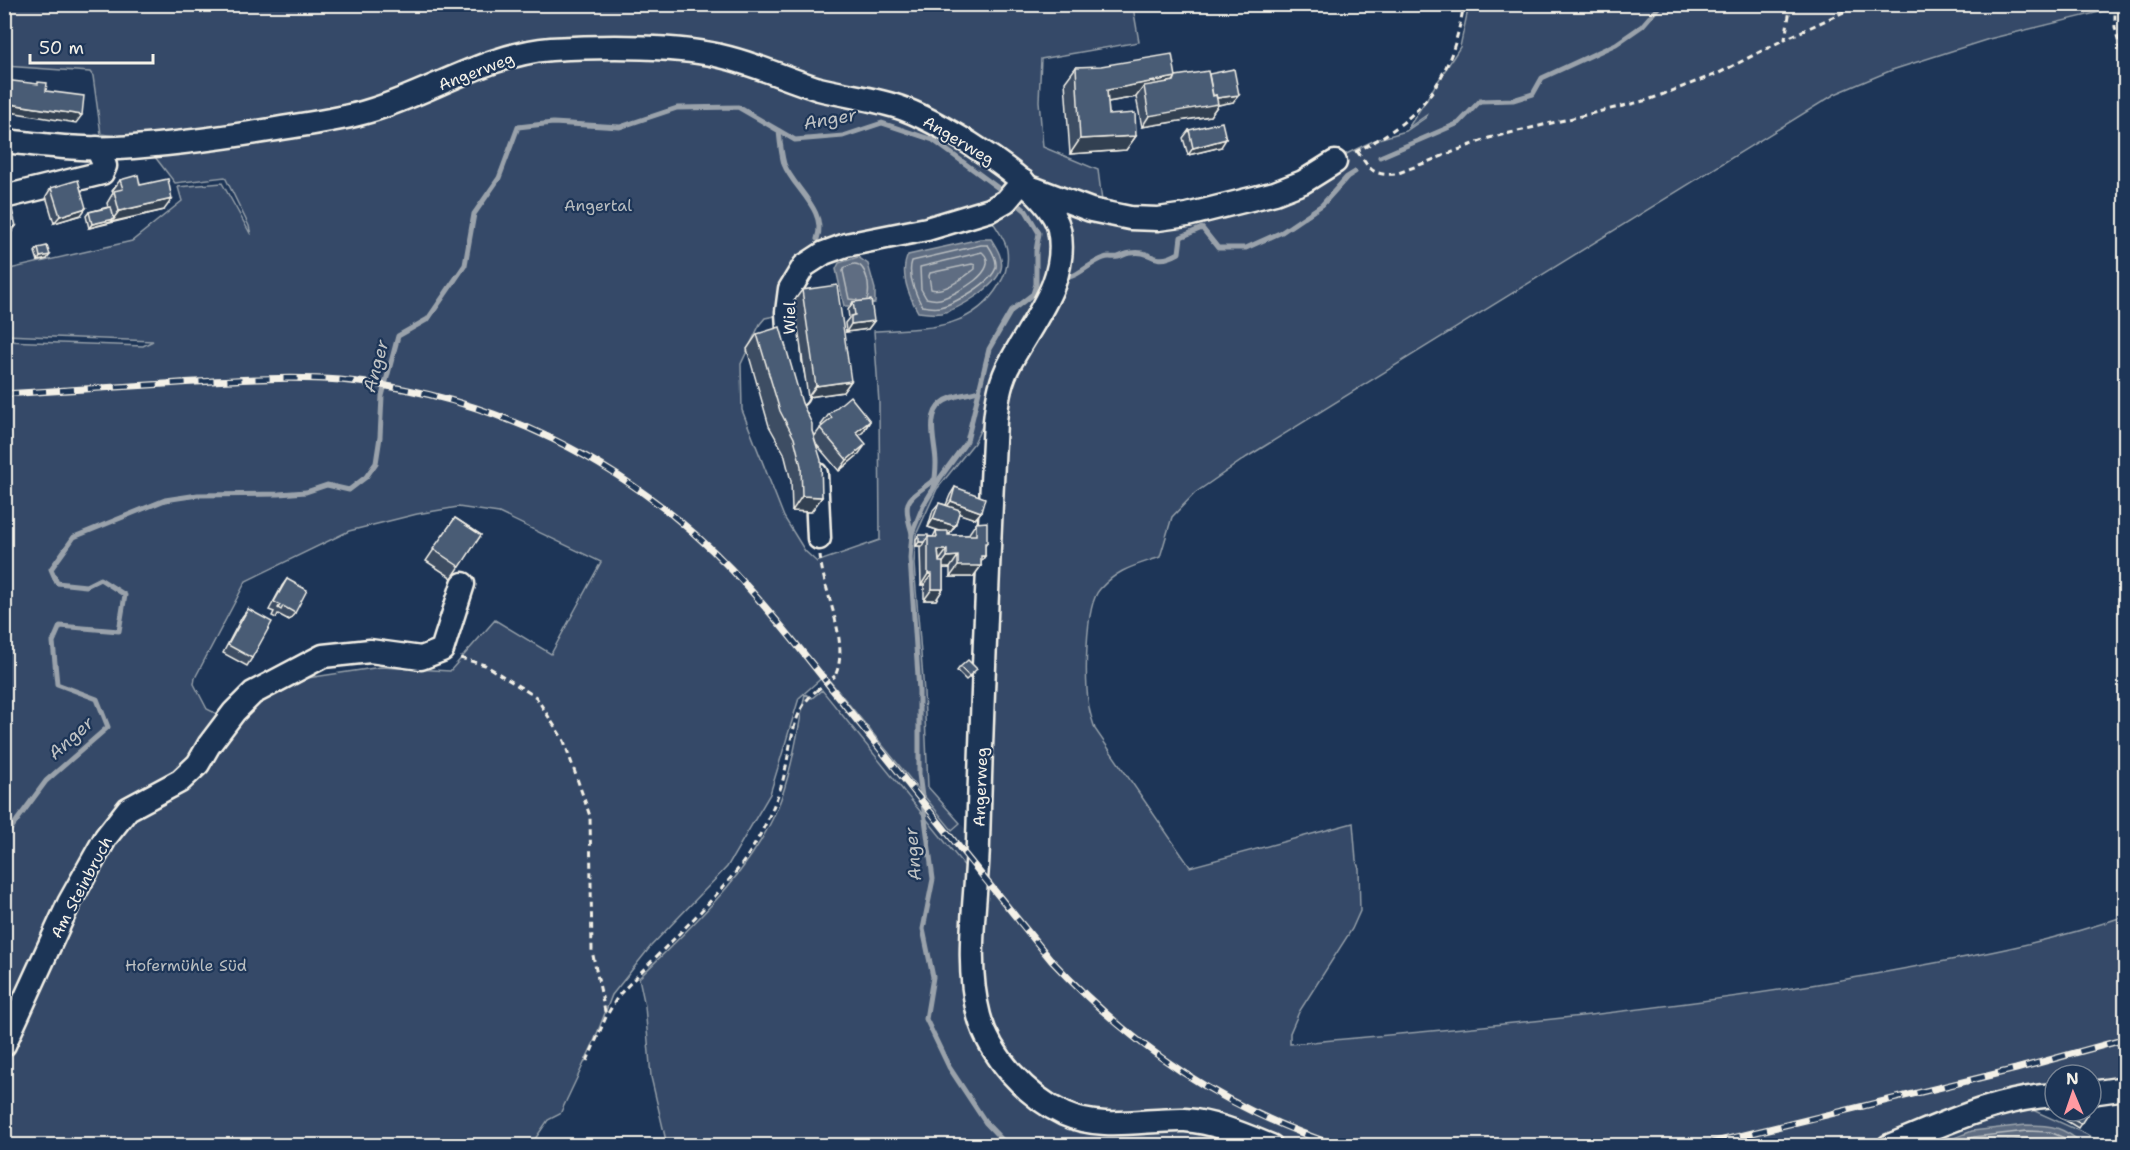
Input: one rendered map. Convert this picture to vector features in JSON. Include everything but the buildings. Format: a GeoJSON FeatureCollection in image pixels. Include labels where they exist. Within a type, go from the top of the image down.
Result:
{"type":"FeatureCollection","features":[{"type":"Feature","properties":{"kind":"street","name":"Angerweg"},"geometry":{"type":"LineString","coordinates":[[4,141],[97,148],[197,141],[367,112],[418,94],[507,57],[529,52],[561,49],[674,50],[715,55],[751,63],[818,88],[901,108],[949,130],[1020,189],[1050,208],[1058,226],[1060,242],[1058,269],[1053,290],[1007,370],[999,391],[995,421],[985,611],[978,869],[971,970],[975,1000],[980,1019],[994,1050],[1018,1080],[1040,1099],[1065,1114],[1100,1123],[1185,1120],[1206,1123],[1271,1146]]}},
{"type":"Feature","properties":{"kind":"street"},"geometry":{"type":"LineString","coordinates":[[4,197],[102,173],[105,166],[97,148]]}},
{"type":"Feature","properties":{"kind":"street","name":"Angerweg"},"geometry":{"type":"LineString","coordinates":[[1020,189],[1091,210],[1130,218],[1158,219],[1187,215],[1275,193],[1303,183],[1335,162]]}},
{"type":"Feature","properties":{"kind":"street","name":"Wiel"},"geometry":{"type":"LineString","coordinates":[[801,413],[790,362],[787,312],[790,290],[804,266],[824,253],[846,245],[927,229],[990,210],[1020,189]]}},
{"type":"Feature","properties":{"kind":"street"},"geometry":{"type":"LineString","coordinates":[[1058,226],[1076,215],[1091,210]]}},
{"type":"Feature","properties":{"kind":"street"},"geometry":{"type":"LineString","coordinates":[[811,452],[816,471],[819,538]]}},
{"type":"Feature","properties":{"kind":"street"},"geometry":{"type":"LineString","coordinates":[[442,650],[463,584]]}},
{"type":"Feature","properties":{"kind":"street","name":"Am Steinbruch"},"geometry":{"type":"LineString","coordinates":[[4,1045],[69,903],[106,837],[128,809],[180,781],[198,764],[234,712],[253,693],[323,656],[370,651],[421,658],[442,650]]}},
{"type":"Feature","properties":{"kind":"street"},"geometry":{"type":"LineString","coordinates":[[2103,1091],[2126,1088]]}},
{"type":"Feature","properties":{"kind":"street"},"geometry":{"type":"LineString","coordinates":[[1898,1144],[1991,1105],[2043,1096]]}},
{"type":"Feature","properties":{"kind":"path"},"geometry":{"type":"LineString","coordinates":[[1335,162],[1375,142],[1407,121],[1432,94],[1453,49],[1464,4]]}},
{"type":"Feature","properties":{"kind":"path"},"geometry":{"type":"LineString","coordinates":[[1785,39],[1791,4]]}},
{"type":"Feature","properties":{"kind":"path"},"geometry":{"type":"LineString","coordinates":[[1357,151],[1370,169],[1381,175],[1396,174],[1489,138],[1648,99],[1719,73],[1861,4]]}},
{"type":"Feature","properties":{"kind":"path"},"geometry":{"type":"LineString","coordinates":[[2115,4],[2115,27],[2126,73]]}},
{"type":"Feature","properties":{"kind":"path"},"geometry":{"type":"LineString","coordinates":[[587,1061],[618,996],[740,867],[766,823],[780,790],[788,763],[796,717],[806,699],[835,676],[840,664],[841,644],[823,578],[819,538]]}},
{"type":"Feature","properties":{"kind":"path"},"geometry":{"type":"LineString","coordinates":[[442,650],[446,654],[485,665],[536,697],[564,741],[590,816],[592,951],[606,1017]]}},
{"type":"Feature","properties":{"kind":"shaded area"},"geometry":{"type":"Polygon","coordinates":[[[768,620],[825,675],[951,830],[960,823],[967,831],[962,842],[1055,954],[1047,964],[915,805],[768,620]]]}},
{"type":"Feature","properties":{"kind":"green space"},"geometry":{"type":"Polygon","coordinates":[[[5,5],[1137,5],[1133,7],[1139,42],[1041,59],[1039,101],[1043,147],[1098,170],[1103,209],[1187,213],[1332,161],[1375,140],[1406,131],[1425,118],[1428,114],[1408,128],[1460,47],[1469,5],[2109,5],[2108,10],[1989,39],[1892,70],[1835,94],[1247,457],[1195,493],[1172,517],[1160,557],[1121,572],[1100,589],[1091,611],[1087,645],[1089,707],[1095,729],[1190,867],[1353,823],[1356,860],[1359,869],[1360,911],[1352,929],[1299,1012],[1290,1033],[1290,1044],[1518,1023],[1746,995],[1983,954],[2041,941],[2125,916],[2125,1085],[2103,1088],[2103,1063],[2043,1063],[2043,1099],[2028,1108],[2043,1115],[2043,1123],[2061,1123],[2104,1145],[667,1145],[651,1077],[645,1006],[639,978],[716,900],[734,879],[765,834],[786,782],[805,694],[812,698],[822,690],[975,879],[985,420],[974,443],[937,489],[916,535],[914,564],[924,692],[928,787],[960,823],[952,830],[825,675],[799,698],[770,794],[727,867],[651,946],[612,995],[593,1044],[560,1114],[548,1120],[531,1145],[5,1145],[5,341],[143,346],[153,341],[5,335],[5,270],[132,241],[182,201],[178,187],[222,183],[251,235],[249,226],[225,177],[175,183],[142,140],[101,134],[93,76],[90,72],[5,66],[5,5]],[[990,217],[824,256],[800,279],[790,313],[765,318],[760,324],[741,364],[742,410],[784,517],[805,551],[817,562],[880,540],[879,403],[874,331],[928,328],[975,312],[988,300],[1003,277],[1008,260],[1005,242],[990,217]],[[458,507],[417,514],[349,531],[246,581],[195,678],[194,684],[207,709],[231,721],[287,681],[381,667],[450,671],[495,620],[551,654],[601,562],[499,513],[458,507]]]}},
{"type":"Feature","properties":{"kind":"water"},"geometry":{"type":"Polygon","coordinates":[[[980,239],[991,239],[997,249],[1002,265],[998,276],[985,290],[949,311],[918,312],[905,277],[904,269],[908,255],[980,239]]]}},
{"type":"Feature","properties":{"kind":"water"},"geometry":{"type":"Polygon","coordinates":[[[858,257],[868,264],[875,289],[875,303],[844,306],[836,269],[839,263],[858,257]]]}},
{"type":"Feature","properties":{"kind":"water"},"geometry":{"type":"Polygon","coordinates":[[[2026,1125],[2057,1128],[2070,1134],[2084,1145],[1937,1145],[1972,1131],[2026,1125]]]}},
{"type":"Feature","properties":{"kind":"waterway"},"geometry":{"type":"LineString","coordinates":[[1380,157],[1459,123],[1480,101],[1513,100],[1533,94],[1542,78],[1616,44],[1642,26],[1661,4]]}},
{"type":"Feature","properties":{"kind":"waterway","name":"Anger"},"geometry":{"type":"LineString","coordinates":[[4,838],[46,781],[108,727],[97,699],[57,684],[53,642],[60,626],[119,631],[125,595],[100,579],[86,586],[57,583],[51,569],[74,537],[165,500],[198,495],[306,492],[327,485],[349,490],[366,477],[376,463],[382,396],[398,336],[428,319],[465,265],[474,214],[499,178],[518,127],[553,123],[620,127],[677,108],[738,107],[795,140],[843,136],[882,123],[933,140],[1005,193]]}},
{"type":"Feature","properties":{"kind":"waterway"},"geometry":{"type":"LineString","coordinates":[[779,131],[784,164],[814,209],[818,219],[817,239]]}},
{"type":"Feature","properties":{"kind":"waterway"},"geometry":{"type":"LineString","coordinates":[[1062,278],[1073,276],[1106,257],[1139,252],[1158,259],[1170,257],[1179,253],[1181,237],[1202,228],[1218,248],[1246,248],[1282,232],[1322,205],[1347,177],[1355,172]]}},
{"type":"Feature","properties":{"kind":"waterway","name":"Anger"},"geometry":{"type":"LineString","coordinates":[[1008,1146],[986,1123],[949,1067],[926,1019],[933,977],[923,929],[933,879],[919,774],[919,691],[910,558],[912,533],[923,506],[967,441],[989,349],[1011,311],[1033,294],[1036,284],[1036,251],[1039,233],[1026,211],[1014,201]]}},
{"type":"Feature","properties":{"kind":"waterway","name":"Anger"},"geometry":{"type":"LineString","coordinates":[[934,487],[936,463],[934,415],[942,403],[950,398],[978,391]]}},
{"type":"Feature","properties":{"kind":"waterway","name":"Anger"},"geometry":{"type":"LineString","coordinates":[[912,533],[907,513],[909,501],[918,491],[935,479]]}},
{"type":"Feature","properties":{"kind":"railway"},"geometry":{"type":"LineString","coordinates":[[4,394],[239,380],[300,378],[340,380],[395,387],[450,400],[502,417],[553,439],[602,466],[648,497],[692,531],[732,570],[798,646],[1051,960],[1082,992],[1148,1048],[1218,1094],[1296,1131],[1338,1146]]}},
{"type":"Feature","properties":{"kind":"railway"},"geometry":{"type":"LineString","coordinates":[[1699,1146],[2016,1069],[2126,1039]]}},
{"type":"Feature","properties":{"kind":"park label","name":"Angertal"},"geometry":{"type":"Point","coordinates":[598,205]}},
{"type":"Feature","properties":{"kind":"park label","name":"Hofermühle Süd"},"geometry":{"type":"Point","coordinates":[186,965]}}]}
